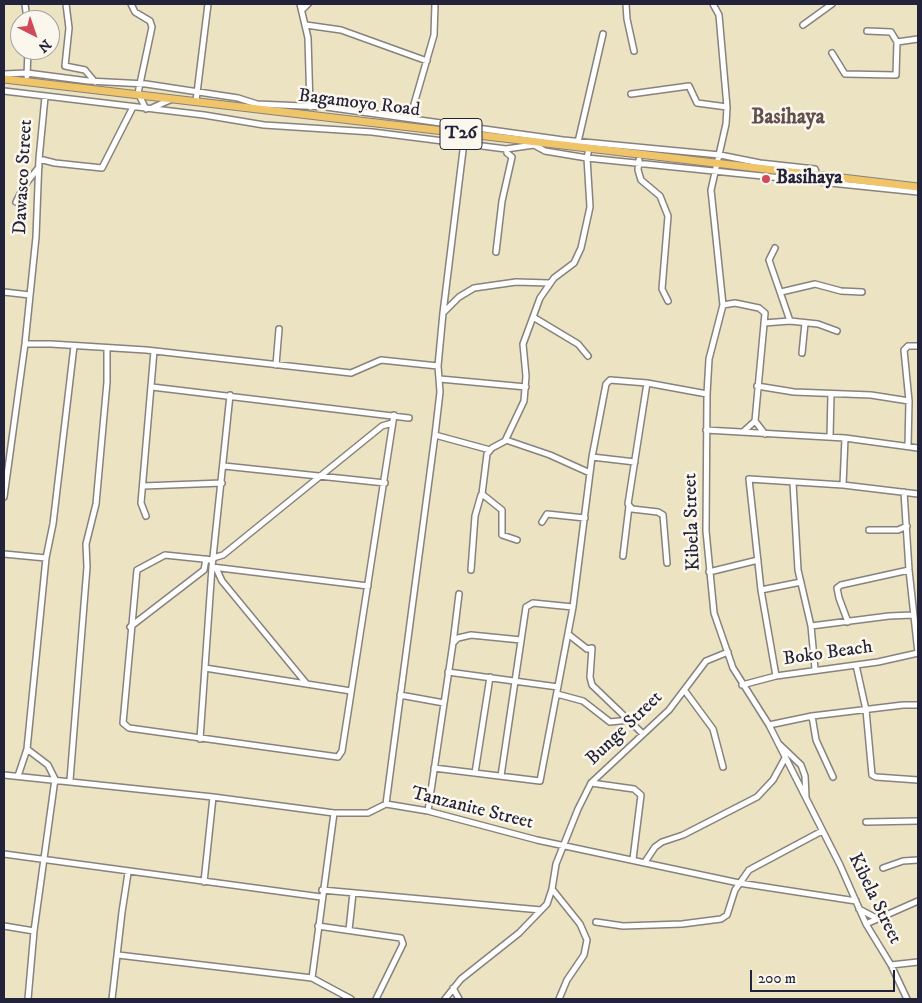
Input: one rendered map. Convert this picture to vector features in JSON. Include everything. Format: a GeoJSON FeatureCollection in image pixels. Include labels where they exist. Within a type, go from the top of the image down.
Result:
{"type":"FeatureCollection","features":[{"type":"Feature","properties":{"kind":"highway","name":"Bagamoyo Road"},"geometry":{"type":"LineString","coordinates":[[4,79],[368,120],[534,143],[577,144],[589,148],[640,153],[716,168],[817,175],[918,186]]}},
{"type":"Feature","properties":{"kind":"street"},"geometry":{"type":"LineString","coordinates":[[66,4],[69,28],[65,66],[85,70],[100,90]]}},
{"type":"Feature","properties":{"kind":"street"},"geometry":{"type":"LineString","coordinates":[[131,4],[135,12],[150,21],[152,27],[138,93],[147,109]]}},
{"type":"Feature","properties":{"kind":"street"},"geometry":{"type":"LineString","coordinates":[[196,101],[208,4]]}},
{"type":"Feature","properties":{"kind":"street"},"geometry":{"type":"LineString","coordinates":[[300,4],[306,25],[310,59],[308,85],[310,107]]}},
{"type":"Feature","properties":{"kind":"street"},"geometry":{"type":"LineString","coordinates":[[302,10],[308,4]]}},
{"type":"Feature","properties":{"kind":"street"},"geometry":{"type":"LineString","coordinates":[[410,118],[434,35],[435,4]]}},
{"type":"Feature","properties":{"kind":"street"},"geometry":{"type":"LineString","coordinates":[[626,4],[634,50]]}},
{"type":"Feature","properties":{"kind":"street","name":"Kibela Street"},"geometry":{"type":"LineString","coordinates":[[713,4],[719,15],[727,107],[726,124],[716,168],[711,204],[718,243],[723,305],[709,359],[707,394],[706,531],[714,613],[742,685],[768,725],[807,799],[858,908],[891,966],[907,999]]}},
{"type":"Feature","properties":{"kind":"street"},"geometry":{"type":"LineString","coordinates":[[802,25],[832,4]]}},
{"type":"Feature","properties":{"kind":"street"},"geometry":{"type":"LineString","coordinates":[[306,25],[342,30],[427,62]]}},
{"type":"Feature","properties":{"kind":"street"},"geometry":{"type":"LineString","coordinates":[[832,53],[845,74],[895,75],[898,72],[897,42],[891,32],[867,31]]}},
{"type":"Feature","properties":{"kind":"street"},"geometry":{"type":"LineString","coordinates":[[577,144],[603,34]]}},
{"type":"Feature","properties":{"kind":"street"},"geometry":{"type":"LineString","coordinates":[[897,42],[918,39]]}},
{"type":"Feature","properties":{"kind":"street"},"geometry":{"type":"LineString","coordinates":[[28,60],[28,82]]}},
{"type":"Feature","properties":{"kind":"street"},"geometry":{"type":"LineString","coordinates":[[4,74],[27,73],[140,84],[238,98],[257,104],[326,107],[577,144],[720,155],[815,169],[817,175]]}},
{"type":"Feature","properties":{"kind":"street"},"geometry":{"type":"LineString","coordinates":[[631,94],[689,86],[697,103],[727,107]]}},
{"type":"Feature","properties":{"kind":"street"},"geometry":{"type":"LineString","coordinates":[[4,91],[204,115],[264,125],[372,132],[506,149],[534,143],[545,151],[587,158],[716,168],[918,192]]}},
{"type":"Feature","properties":{"kind":"street","name":"Dawasco Street"},"geometry":{"type":"LineString","coordinates":[[4,497],[25,344],[36,237],[39,159],[45,97]]}},
{"type":"Feature","properties":{"kind":"street"},"geometry":{"type":"LineString","coordinates":[[147,109],[174,98]]}},
{"type":"Feature","properties":{"kind":"street"},"geometry":{"type":"LineString","coordinates":[[39,159],[56,163],[102,168],[133,107]]}},
{"type":"Feature","properties":{"kind":"street"},"geometry":{"type":"LineString","coordinates":[[386,804],[435,435],[440,379],[438,366],[443,313],[453,244],[465,134]]}},
{"type":"Feature","properties":{"kind":"street"},"geometry":{"type":"LineString","coordinates":[[471,570],[475,516],[482,494],[487,454],[506,440],[524,401],[526,387],[523,344],[532,317],[549,283],[574,263],[580,248],[590,207],[587,158],[589,148]]}},
{"type":"Feature","properties":{"kind":"street"},"geometry":{"type":"LineString","coordinates":[[496,252],[502,201],[512,159],[506,149]]}},
{"type":"Feature","properties":{"kind":"street"},"geometry":{"type":"LineString","coordinates":[[640,153],[638,170],[641,180],[660,196],[668,216],[662,289],[668,301]]}},
{"type":"Feature","properties":{"kind":"street"},"geometry":{"type":"LineString","coordinates":[[16,202],[24,186],[39,167]]}},
{"type":"Feature","properties":{"kind":"street"},"geometry":{"type":"LineString","coordinates":[[774,248],[769,260],[790,320]]}},
{"type":"Feature","properties":{"kind":"street"},"geometry":{"type":"LineString","coordinates":[[443,313],[459,297],[474,288],[516,282],[549,283]]}},
{"type":"Feature","properties":{"kind":"street"},"geometry":{"type":"LineString","coordinates":[[781,292],[815,284],[841,291],[862,292]]}},
{"type":"Feature","properties":{"kind":"street"},"geometry":{"type":"LineString","coordinates":[[4,292],[30,295]]}},
{"type":"Feature","properties":{"kind":"street"},"geometry":{"type":"LineString","coordinates":[[723,305],[735,303],[761,309],[765,315],[755,420],[766,435]]}},
{"type":"Feature","properties":{"kind":"street"},"geometry":{"type":"LineString","coordinates":[[532,317],[578,344],[588,356]]}},
{"type":"Feature","properties":{"kind":"street"},"geometry":{"type":"LineString","coordinates":[[764,323],[790,320],[837,331]]}},
{"type":"Feature","properties":{"kind":"street"},"geometry":{"type":"LineString","coordinates":[[802,353],[805,322]]}},
{"type":"Feature","properties":{"kind":"street"},"geometry":{"type":"LineString","coordinates":[[276,365],[280,329]]}},
{"type":"Feature","properties":{"kind":"street"},"geometry":{"type":"LineString","coordinates":[[25,344],[154,351],[351,373],[381,360],[438,366]]}},
{"type":"Feature","properties":{"kind":"street"},"geometry":{"type":"LineString","coordinates":[[18,776],[27,749],[46,558],[53,524],[74,346]]}},
{"type":"Feature","properties":{"kind":"street"},"geometry":{"type":"LineString","coordinates":[[908,446],[909,401],[904,350],[908,346],[918,346]]}},
{"type":"Feature","properties":{"kind":"street"},"geometry":{"type":"LineString","coordinates":[[70,780],[87,567],[86,544],[96,504],[107,382],[107,348]]}},
{"type":"Feature","properties":{"kind":"street"},"geometry":{"type":"LineString","coordinates":[[146,516],[141,503],[154,351]]}},
{"type":"Feature","properties":{"kind":"street"},"geometry":{"type":"LineString","coordinates":[[440,379],[526,387]]}},
{"type":"Feature","properties":{"kind":"street"},"geometry":{"type":"LineString","coordinates":[[434,768],[540,781],[573,607],[592,457],[607,382],[647,383],[707,394]]}},
{"type":"Feature","properties":{"kind":"street"},"geometry":{"type":"LineString","coordinates":[[623,556],[647,383]]}},
{"type":"Feature","properties":{"kind":"street"},"geometry":{"type":"LineString","coordinates":[[757,386],[773,390],[864,394],[909,401]]}},
{"type":"Feature","properties":{"kind":"street"},"geometry":{"type":"LineString","coordinates":[[152,387],[409,418]]}},
{"type":"Feature","properties":{"kind":"street"},"geometry":{"type":"LineString","coordinates":[[830,437],[831,394]]}},
{"type":"Feature","properties":{"kind":"street"},"geometry":{"type":"LineString","coordinates":[[200,739],[214,568],[213,559],[230,395]]}},
{"type":"Feature","properties":{"kind":"street"},"geometry":{"type":"LineString","coordinates":[[392,423],[382,426],[223,555],[206,560],[165,555],[140,566],[135,574],[123,723],[129,728],[338,757],[342,751],[385,483],[394,415]]}},
{"type":"Feature","properties":{"kind":"street"},"geometry":{"type":"LineString","coordinates":[[744,431],[755,420]]}},
{"type":"Feature","properties":{"kind":"street"},"geometry":{"type":"LineString","coordinates":[[706,430],[744,431],[766,435],[845,438],[918,448]]}},
{"type":"Feature","properties":{"kind":"street"},"geometry":{"type":"LineString","coordinates":[[435,435],[490,450]]}},
{"type":"Feature","properties":{"kind":"street"},"geometry":{"type":"LineString","coordinates":[[843,485],[845,438]]}},
{"type":"Feature","properties":{"kind":"street"},"geometry":{"type":"LineString","coordinates":[[506,440],[550,455],[590,474]]}},
{"type":"Feature","properties":{"kind":"street"},"geometry":{"type":"LineString","coordinates":[[592,457],[635,462]]}},
{"type":"Feature","properties":{"kind":"street"},"geometry":{"type":"LineString","coordinates":[[224,466],[385,483]]}},
{"type":"Feature","properties":{"kind":"street"},"geometry":{"type":"LineString","coordinates":[[776,676],[760,590],[749,479],[843,485],[918,494]]}},
{"type":"Feature","properties":{"kind":"street"},"geometry":{"type":"LineString","coordinates":[[143,486],[222,482]]}},
{"type":"Feature","properties":{"kind":"street"},"geometry":{"type":"LineString","coordinates":[[794,483],[796,550],[811,626],[815,669]]}},
{"type":"Feature","properties":{"kind":"street"},"geometry":{"type":"LineString","coordinates":[[904,492],[909,573],[918,653]]}},
{"type":"Feature","properties":{"kind":"street"},"geometry":{"type":"LineString","coordinates":[[482,494],[502,510],[502,535],[517,540]]}},
{"type":"Feature","properties":{"kind":"street"},"geometry":{"type":"LineString","coordinates":[[629,506],[635,510],[658,512],[663,515],[667,563]]}},
{"type":"Feature","properties":{"kind":"street"},"geometry":{"type":"LineString","coordinates":[[542,522],[547,514],[584,518]]}},
{"type":"Feature","properties":{"kind":"street"},"geometry":{"type":"LineString","coordinates":[[869,530],[898,530],[907,526]]}},
{"type":"Feature","properties":{"kind":"street"},"geometry":{"type":"LineString","coordinates":[[4,554],[46,558]]}},
{"type":"Feature","properties":{"kind":"street"},"geometry":{"type":"LineString","coordinates":[[130,627],[204,570],[206,560]]}},
{"type":"Feature","properties":{"kind":"street"},"geometry":{"type":"LineString","coordinates":[[709,572],[758,560]]}},
{"type":"Feature","properties":{"kind":"street"},"geometry":{"type":"LineString","coordinates":[[214,568],[368,586]]}},
{"type":"Feature","properties":{"kind":"street"},"geometry":{"type":"LineString","coordinates":[[214,568],[306,683]]}},
{"type":"Feature","properties":{"kind":"street"},"geometry":{"type":"LineString","coordinates":[[848,622],[839,598],[838,588],[841,585],[909,573],[918,577]]}},
{"type":"Feature","properties":{"kind":"street"},"geometry":{"type":"LineString","coordinates":[[760,590],[802,582]]}},
{"type":"Feature","properties":{"kind":"street"},"geometry":{"type":"LineString","coordinates":[[428,811],[459,594]]}},
{"type":"Feature","properties":{"kind":"street"},"geometry":{"type":"LineString","coordinates":[[501,776],[526,607],[529,604],[573,607]]}},
{"type":"Feature","properties":{"kind":"street"},"geometry":{"type":"LineString","coordinates":[[811,626],[889,616],[913,616]]}},
{"type":"Feature","properties":{"kind":"street"},"geometry":{"type":"LineString","coordinates":[[568,634],[587,649],[592,648],[590,677],[592,685],[643,734]]}},
{"type":"Feature","properties":{"kind":"street"},"geometry":{"type":"LineString","coordinates":[[453,646],[458,638],[472,635],[520,640]]}},
{"type":"Feature","properties":{"kind":"street","name":"Bunge Street"},"geometry":{"type":"LineString","coordinates":[[564,846],[578,808],[591,783],[669,710],[706,661],[728,652]]}},
{"type":"Feature","properties":{"kind":"street","name":"Boko Beach"},"geometry":{"type":"LineString","coordinates":[[742,685],[776,676],[815,669],[856,665],[918,653]]}},
{"type":"Feature","properties":{"kind":"street"},"geometry":{"type":"LineString","coordinates":[[856,665],[866,710],[872,775],[876,777],[918,780]]}},
{"type":"Feature","properties":{"kind":"street"},"geometry":{"type":"LineString","coordinates":[[205,668],[351,691]]}},
{"type":"Feature","properties":{"kind":"street"},"geometry":{"type":"LineString","coordinates":[[448,672],[558,687]]}},
{"type":"Feature","properties":{"kind":"street"},"geometry":{"type":"LineString","coordinates":[[476,773],[490,677]]}},
{"type":"Feature","properties":{"kind":"street"},"geometry":{"type":"LineString","coordinates":[[685,691],[713,730],[723,767]]}},
{"type":"Feature","properties":{"kind":"street"},"geometry":{"type":"LineString","coordinates":[[557,694],[583,701],[610,722],[629,720]]}},
{"type":"Feature","properties":{"kind":"street"},"geometry":{"type":"LineString","coordinates":[[400,695],[444,703]]}},
{"type":"Feature","properties":{"kind":"street"},"geometry":{"type":"LineString","coordinates":[[768,725],[812,716],[918,705]]}},
{"type":"Feature","properties":{"kind":"street"},"geometry":{"type":"LineString","coordinates":[[812,716],[816,740],[833,777]]}},
{"type":"Feature","properties":{"kind":"street"},"geometry":{"type":"LineString","coordinates":[[777,742],[801,765],[805,776],[807,799]]}},
{"type":"Feature","properties":{"kind":"street"},"geometry":{"type":"LineString","coordinates":[[27,749],[48,765],[55,779],[34,931],[28,999]]}},
{"type":"Feature","properties":{"kind":"street"},"geometry":{"type":"LineString","coordinates":[[645,862],[655,847],[662,842],[683,835],[757,798],[773,780],[785,758]]}},
{"type":"Feature","properties":{"kind":"street","name":"Tanzanite Street"},"geometry":{"type":"LineString","coordinates":[[4,775],[70,780],[334,813],[368,813],[386,804],[428,811],[564,846],[633,859],[738,883],[856,901]]}},
{"type":"Feature","properties":{"kind":"street"},"geometry":{"type":"LineString","coordinates":[[591,783],[634,789],[641,795],[633,859]]}},
{"type":"Feature","properties":{"kind":"street"},"geometry":{"type":"LineString","coordinates":[[204,882],[213,797]]}},
{"type":"Feature","properties":{"kind":"street"},"geometry":{"type":"LineString","coordinates":[[312,978],[321,897],[334,813]]}},
{"type":"Feature","properties":{"kind":"street"},"geometry":{"type":"LineString","coordinates":[[866,822],[918,821]]}},
{"type":"Feature","properties":{"kind":"street"},"geometry":{"type":"LineString","coordinates":[[596,922],[623,926],[682,924],[721,919],[727,915],[738,883],[755,866],[779,856],[822,831]]}},
{"type":"Feature","properties":{"kind":"street"},"geometry":{"type":"LineString","coordinates":[[445,999],[460,978],[509,942],[547,904],[552,889],[554,869],[564,846]]}},
{"type":"Feature","properties":{"kind":"street"},"geometry":{"type":"LineString","coordinates":[[4,854],[128,873],[321,897]]}},
{"type":"Feature","properties":{"kind":"street"},"geometry":{"type":"LineString","coordinates":[[883,868],[903,861],[918,860]]}},
{"type":"Feature","properties":{"kind":"street"},"geometry":{"type":"LineString","coordinates":[[112,999],[128,873]]}},
{"type":"Feature","properties":{"kind":"street"},"geometry":{"type":"LineString","coordinates":[[552,889],[580,924],[587,940],[584,955],[567,980],[559,999]]}},
{"type":"Feature","properties":{"kind":"street"},"geometry":{"type":"LineString","coordinates":[[322,890],[541,910]]}},
{"type":"Feature","properties":{"kind":"street"},"geometry":{"type":"LineString","coordinates":[[349,930],[353,893]]}},
{"type":"Feature","properties":{"kind":"street"},"geometry":{"type":"LineString","coordinates":[[866,924],[918,901]]}},
{"type":"Feature","properties":{"kind":"street"},"geometry":{"type":"LineString","coordinates":[[858,908],[868,916],[879,919]]}},
{"type":"Feature","properties":{"kind":"street"},"geometry":{"type":"LineString","coordinates":[[4,926],[34,931]]}},
{"type":"Feature","properties":{"kind":"street"},"geometry":{"type":"LineString","coordinates":[[318,926],[398,936],[403,941],[376,999]]}},
{"type":"Feature","properties":{"kind":"street"},"geometry":{"type":"LineString","coordinates":[[118,955],[312,978],[351,999]]}},
{"type":"Feature","properties":{"kind":"street"},"geometry":{"type":"LineString","coordinates":[[891,966],[918,962]]}},
{"type":"Feature","properties":{"kind":"street"},"geometry":{"type":"LineString","coordinates":[[453,988],[459,999]]}},
{"type":"Feature","properties":{"kind":"place","name":"Basihaya"},"geometry":{"type":"Point","coordinates":[766,179]}},
{"type":"Feature","properties":{"kind":"district","name":"Basihaya"},"geometry":{"type":"Point","coordinates":[788,119]}}]}
